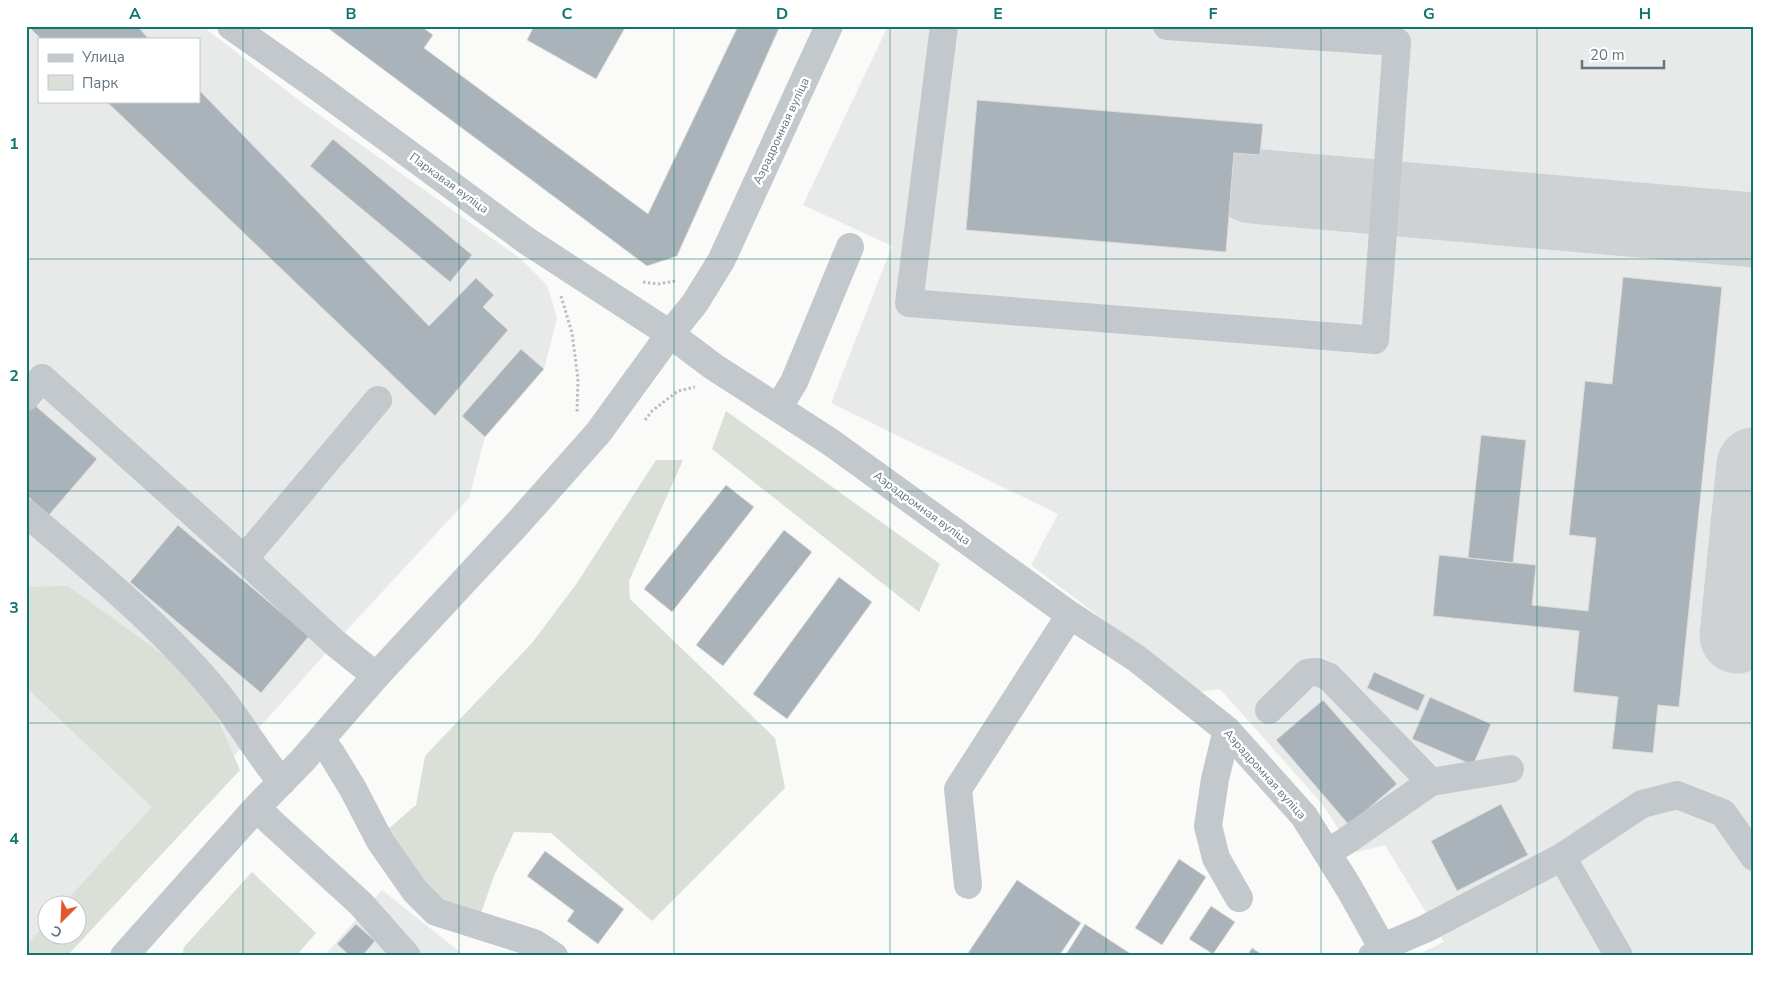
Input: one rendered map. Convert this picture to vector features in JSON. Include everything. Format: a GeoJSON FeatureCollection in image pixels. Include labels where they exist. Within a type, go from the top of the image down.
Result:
{"type":"FeatureCollection","features":[{"type":"Feature","properties":{"kind":"street","name":"Паркавая вуліца"},"geometry":{"type":"LineString","coordinates":[[231,26],[528,241],[670,334]]}},
{"type":"Feature","properties":{"kind":"street","name":"Аэрадромная вуліца"},"geometry":{"type":"LineString","coordinates":[[829,26],[721,261],[695,303],[670,334],[714,367],[829,441],[1070,614],[1136,658],[1227,730],[1304,816],[1327,853],[1381,953]]}},
{"type":"Feature","properties":{"kind":"street"},"geometry":{"type":"LineString","coordinates":[[944,26],[909,303],[1376,340],[1397,42],[1167,26]]}},
{"type":"Feature","properties":{"kind":"street"},"geometry":{"type":"LineString","coordinates":[[778,408],[794,382],[850,247]]}},
{"type":"Feature","properties":{"kind":"street"},"geometry":{"type":"LineString","coordinates":[[124,956],[257,807],[321,740],[376,676],[512,530],[598,433],[670,334]]}},
{"type":"Feature","properties":{"kind":"street"},"geometry":{"type":"LineString","coordinates":[[26,397],[42,378],[335,643],[376,676]]}},
{"type":"Feature","properties":{"kind":"street"},"geometry":{"type":"LineString","coordinates":[[244,559],[378,400]]}},
{"type":"Feature","properties":{"kind":"street"},"geometry":{"type":"LineString","coordinates":[[26,513],[137,608],[213,687],[282,782]]}},
{"type":"Feature","properties":{"kind":"street"},"geometry":{"type":"LineString","coordinates":[[968,885],[958,790],[1070,614]]}},
{"type":"Feature","properties":{"kind":"street"},"geometry":{"type":"LineString","coordinates":[[1268,710],[1307,673],[1317,672],[1329,677],[1431,782]]}},
{"type":"Feature","properties":{"kind":"street"},"geometry":{"type":"LineString","coordinates":[[1227,730],[1215,780],[1208,826],[1216,858],[1239,898]]}},
{"type":"Feature","properties":{"kind":"street"},"geometry":{"type":"LineString","coordinates":[[321,740],[353,789],[380,841],[415,891],[436,912],[534,943],[554,956]]}},
{"type":"Feature","properties":{"kind":"street"},"geometry":{"type":"LineString","coordinates":[[1327,853],[1431,782],[1510,769]]}},
{"type":"Feature","properties":{"kind":"street"},"geometry":{"type":"LineString","coordinates":[[1381,953],[1562,857],[1642,804],[1677,796],[1723,812],[1754,857]]}},
{"type":"Feature","properties":{"kind":"street"},"geometry":{"type":"LineString","coordinates":[[257,807],[361,904],[407,956]]}},
{"type":"Feature","properties":{"kind":"street"},"geometry":{"type":"LineString","coordinates":[[1562,857],[1619,956]]}},
{"type":"Feature","properties":{"kind":"path"},"geometry":{"type":"LineString","coordinates":[[572,269],[558,288],[572,333],[578,379],[577,416]]}},
{"type":"Feature","properties":{"kind":"path"},"geometry":{"type":"LineString","coordinates":[[635,281],[658,284],[680,280]]}},
{"type":"Feature","properties":{"kind":"path"},"geometry":{"type":"LineString","coordinates":[[641,424],[652,411],[678,391],[696,386]]}},
{"type":"Feature","properties":{"kind":"shaded area"},"geometry":{"type":"Polygon","coordinates":[[[26,26],[202,26],[304,104],[521,259],[547,285],[557,318],[544,369],[485,437],[469,498],[335,643],[169,828],[152,808],[72,894],[38,894],[38,932],[26,945],[26,26]]]}},
{"type":"Feature","properties":{"kind":"shaded area"},"geometry":{"type":"Polygon","coordinates":[[[888,26],[1754,26],[1754,956],[1420,956],[1419,954],[1444,942],[1385,845],[1357,852],[1346,841],[1323,805],[1220,689],[1199,692],[1031,565],[1058,514],[831,403],[892,246],[803,205],[888,26]]]}},
{"type":"Feature","properties":{"kind":"shaded area"},"geometry":{"type":"Polygon","coordinates":[[[382,890],[465,956],[324,956],[382,890]]]}},
{"type":"Feature","properties":{"kind":"green space"},"geometry":{"type":"Polygon","coordinates":[[[726,411],[940,564],[919,612],[712,449],[726,411]]]}},
{"type":"Feature","properties":{"kind":"green space"},"geometry":{"type":"Polygon","coordinates":[[[656,460],[683,460],[629,581],[630,599],[775,738],[785,788],[652,921],[551,833],[514,832],[494,876],[480,916],[437,900],[387,830],[416,805],[425,756],[532,643],[577,583],[656,460]]]}},
{"type":"Feature","properties":{"kind":"green space"},"geometry":{"type":"Polygon","coordinates":[[[68,586],[202,683],[240,770],[88,933],[88,894],[72,894],[152,807],[26,687],[26,587],[68,586]]]}},
{"type":"Feature","properties":{"kind":"green space"},"geometry":{"type":"Polygon","coordinates":[[[252,872],[316,933],[296,956],[182,956],[184,947],[252,872]]]}},
{"type":"Feature","properties":{"kind":"green space"},"geometry":{"type":"Polygon","coordinates":[[[38,932],[38,944],[78,944],[67,956],[26,956],[26,945],[38,932]]]}},
{"type":"Feature","properties":{"kind":"building"},"geometry":{"type":"Polygon","coordinates":[[[28,26],[137,26],[148,38],[40,38],[28,26]]]}},
{"type":"Feature","properties":{"kind":"building"},"geometry":{"type":"Polygon","coordinates":[[[325,26],[421,26],[433,35],[424,48],[648,214],[738,26],[780,26],[677,256],[647,266],[325,26]]]}},
{"type":"Feature","properties":{"kind":"building"},"geometry":{"type":"Polygon","coordinates":[[[534,26],[626,26],[596,79],[527,40],[534,26]]]}},
{"type":"Feature","properties":{"kind":"building"},"geometry":{"type":"Polygon","coordinates":[[[200,91],[429,326],[476,278],[494,295],[483,307],[508,330],[435,416],[107,102],[200,102],[200,91]]]}},
{"type":"Feature","properties":{"kind":"building"},"geometry":{"type":"Polygon","coordinates":[[[977,100],[1263,124],[1260,155],[1234,153],[1226,252],[966,230],[977,100]]]}},
{"type":"Feature","properties":{"kind":"building"},"geometry":{"type":"Polygon","coordinates":[[[333,139],[472,255],[450,282],[310,166],[333,139]]]}},
{"type":"Feature","properties":{"kind":"building"},"geometry":{"type":"Polygon","coordinates":[[[1623,277],[1722,287],[1679,707],[1658,705],[1653,753],[1612,749],[1618,697],[1573,692],[1579,631],[1433,616],[1439,555],[1536,565],[1532,605],[1588,611],[1596,538],[1569,535],[1585,381],[1612,384],[1623,277]]]}},
{"type":"Feature","properties":{"kind":"building"},"geometry":{"type":"Polygon","coordinates":[[[521,349],[544,369],[485,437],[462,416],[521,349]]]}},
{"type":"Feature","properties":{"kind":"building"},"geometry":{"type":"Polygon","coordinates":[[[31,402],[97,459],[49,515],[26,495],[26,408],[31,402]]]}},
{"type":"Feature","properties":{"kind":"building"},"geometry":{"type":"Polygon","coordinates":[[[1481,435],[1526,440],[1513,563],[1468,558],[1481,435]]]}},
{"type":"Feature","properties":{"kind":"building"},"geometry":{"type":"Polygon","coordinates":[[[726,485],[754,507],[672,612],[644,589],[726,485]]]}},
{"type":"Feature","properties":{"kind":"building"},"geometry":{"type":"Polygon","coordinates":[[[178,525],[309,636],[261,693],[130,582],[178,525]]]}},
{"type":"Feature","properties":{"kind":"building"},"geometry":{"type":"Polygon","coordinates":[[[784,530],[812,552],[723,666],[696,645],[784,530]]]}},
{"type":"Feature","properties":{"kind":"building"},"geometry":{"type":"Polygon","coordinates":[[[839,577],[872,602],[787,719],[753,694],[839,577]]]}},
{"type":"Feature","properties":{"kind":"building"},"geometry":{"type":"Polygon","coordinates":[[[1374,672],[1425,695],[1418,711],[1367,688],[1374,672]]]}},
{"type":"Feature","properties":{"kind":"building"},"geometry":{"type":"Polygon","coordinates":[[[1430,697],[1491,724],[1473,765],[1412,739],[1430,697]]]}},
{"type":"Feature","properties":{"kind":"building"},"geometry":{"type":"Polygon","coordinates":[[[1323,700],[1397,784],[1349,825],[1276,740],[1323,700]]]}},
{"type":"Feature","properties":{"kind":"building"},"geometry":{"type":"Polygon","coordinates":[[[1501,804],[1528,855],[1457,891],[1431,841],[1501,804]]]}},
{"type":"Feature","properties":{"kind":"building"},"geometry":{"type":"Polygon","coordinates":[[[545,851],[624,909],[598,944],[567,921],[574,911],[527,876],[545,851]]]}},
{"type":"Feature","properties":{"kind":"building"},"geometry":{"type":"Polygon","coordinates":[[[1179,859],[1206,877],[1162,945],[1135,928],[1179,859]]]}},
{"type":"Feature","properties":{"kind":"building"},"geometry":{"type":"Polygon","coordinates":[[[1017,880],[1081,923],[1059,956],[966,956],[1017,880]]]}},
{"type":"Feature","properties":{"kind":"building"},"geometry":{"type":"Polygon","coordinates":[[[1211,906],[1235,922],[1213,954],[1189,939],[1211,906]]]}},
{"type":"Feature","properties":{"kind":"building"},"geometry":{"type":"Polygon","coordinates":[[[356,924],[375,941],[362,956],[350,956],[337,944],[356,924]]]}},
{"type":"Feature","properties":{"kind":"building"},"geometry":{"type":"Polygon","coordinates":[[[1085,924],[1134,956],[1065,956],[1085,924]]]}},
{"type":"Feature","properties":{"kind":"building"},"geometry":{"type":"Polygon","coordinates":[[[1252,948],[1264,956],[1247,956],[1252,948]]]}},
{"type":"Feature","properties":{"kind":"taxiway"},"geometry":{"type":"LineString","coordinates":[[1251,186],[1754,230]]}},
{"type":"Feature","properties":{"kind":"taxiway"},"geometry":{"type":"LineString","coordinates":[[1737,636],[1754,465]]}}]}
